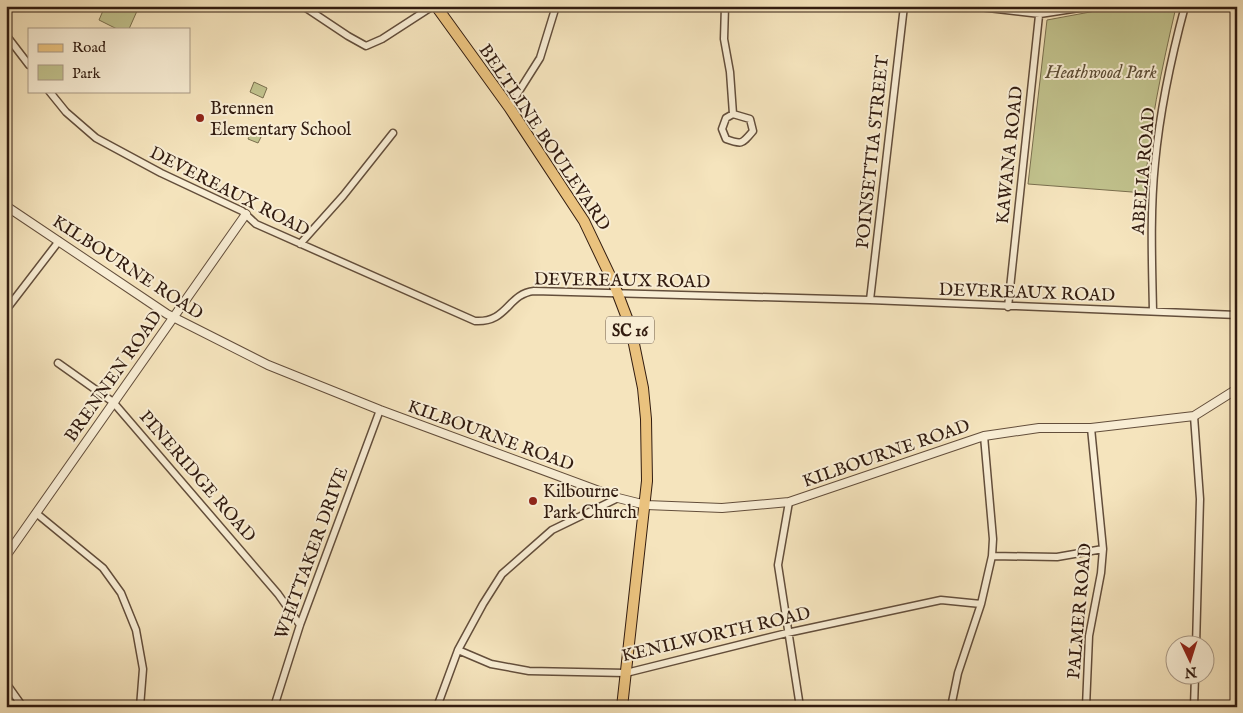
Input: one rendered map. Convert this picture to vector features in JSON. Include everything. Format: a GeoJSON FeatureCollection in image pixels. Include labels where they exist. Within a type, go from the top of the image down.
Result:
{"type":"FeatureCollection","features":[{"type":"Feature","properties":{"kind":"main road","name":"BELTLINE BOULEVARD"},"geometry":{"type":"LineString","coordinates":[[434,6],[509,107],[584,221],[618,293],[634,344],[643,388],[648,454],[646,504],[622,707]]}},
{"type":"Feature","properties":{"kind":"street"},"geometry":{"type":"LineString","coordinates":[[303,6],[366,46],[382,39],[434,6]]}},
{"type":"Feature","properties":{"kind":"street"},"geometry":{"type":"LineString","coordinates":[[509,107],[540,58],[556,6]]}},
{"type":"Feature","properties":{"kind":"street"},"geometry":{"type":"LineString","coordinates":[[725,6],[724,39],[730,72],[733,114]]}},
{"type":"Feature","properties":{"kind":"street","name":"POINSETTIA STREET"},"geometry":{"type":"LineString","coordinates":[[870,300],[904,6]]}},
{"type":"Feature","properties":{"kind":"street"},"geometry":{"type":"LineString","coordinates":[[971,6],[1040,14],[1092,6]]}},
{"type":"Feature","properties":{"kind":"street","name":"KAWANA ROAD"},"geometry":{"type":"LineString","coordinates":[[1008,306],[1040,6]]}},
{"type":"Feature","properties":{"kind":"street","name":"ABELIA ROAD"},"geometry":{"type":"LineString","coordinates":[[1153,311],[1152,229],[1155,163],[1170,61],[1185,6]]}},
{"type":"Feature","properties":{"kind":"street"},"geometry":{"type":"LineString","coordinates":[[6,35],[28,64]]}},
{"type":"Feature","properties":{"kind":"street","name":"DEVEREAUX ROAD"},"geometry":{"type":"LineString","coordinates":[[49,92],[80,126],[102,141],[161,174],[246,214],[256,224],[476,321],[495,318],[502,314],[519,296],[529,292],[870,300],[1237,315]]}},
{"type":"Feature","properties":{"kind":"street"},"geometry":{"type":"LineString","coordinates":[[733,114],[750,119],[753,131],[743,143],[738,144],[726,139],[722,129],[726,118],[733,114]]}},
{"type":"Feature","properties":{"kind":"street"},"geometry":{"type":"LineString","coordinates":[[300,244],[343,196],[393,132]]}},
{"type":"Feature","properties":{"kind":"street","name":"KILBOURNE ROAD"},"geometry":{"type":"LineString","coordinates":[[6,206],[173,317],[277,369],[380,410],[618,498],[646,504],[722,508],[789,502],[984,436],[1038,428],[1092,428],[1194,416],[1237,389]]}},
{"type":"Feature","properties":{"kind":"street","name":"BRENNEN ROAD"},"geometry":{"type":"LineString","coordinates":[[6,556],[246,214]]}},
{"type":"Feature","properties":{"kind":"street"},"geometry":{"type":"LineString","coordinates":[[6,310],[59,241]]}},
{"type":"Feature","properties":{"kind":"street","name":"PINERIDGE ROAD"},"geometry":{"type":"LineString","coordinates":[[58,363],[113,402],[278,594],[300,625]]}},
{"type":"Feature","properties":{"kind":"street","name":"WHITTAKER DRIVE"},"geometry":{"type":"LineString","coordinates":[[274,707],[300,625],[380,410]]}},
{"type":"Feature","properties":{"kind":"street"},"geometry":{"type":"LineString","coordinates":[[1194,416],[1200,499],[1196,636]]}},
{"type":"Feature","properties":{"kind":"street","name":"PALMER ROAD"},"geometry":{"type":"LineString","coordinates":[[1086,707],[1089,636],[1101,573],[1103,549],[1092,428]]}},
{"type":"Feature","properties":{"kind":"street"},"geometry":{"type":"LineString","coordinates":[[951,707],[958,673],[981,604],[992,556],[993,539],[984,436]]}},
{"type":"Feature","properties":{"kind":"street"},"geometry":{"type":"LineString","coordinates":[[437,707],[458,650],[502,574],[552,530],[618,498]]}},
{"type":"Feature","properties":{"kind":"street"},"geometry":{"type":"LineString","coordinates":[[789,502],[778,565],[787,633],[800,707]]}},
{"type":"Feature","properties":{"kind":"street"},"geometry":{"type":"LineString","coordinates":[[36,513],[103,568],[121,593],[136,630],[143,669],[140,707]]}},
{"type":"Feature","properties":{"kind":"street"},"geometry":{"type":"LineString","coordinates":[[992,556],[1057,557],[1103,549]]}},
{"type":"Feature","properties":{"kind":"street","name":"KENILWORTH ROAD"},"geometry":{"type":"LineString","coordinates":[[458,650],[491,664],[529,671],[626,672],[787,633],[941,600],[981,604]]}},
{"type":"Feature","properties":{"kind":"street"},"geometry":{"type":"LineString","coordinates":[[6,683],[23,707]]}},
{"type":"Feature","properties":{"kind":"street"},"geometry":{"type":"LineString","coordinates":[[1194,707],[1195,686]]}},
{"type":"Feature","properties":{"kind":"green space"},"geometry":{"type":"Polygon","coordinates":[[[105,6],[126,6],[137,11],[129,28],[115,28],[99,20],[105,6]]]}},
{"type":"Feature","properties":{"kind":"green space","name":"Heathwood Park"},"geometry":{"type":"Polygon","coordinates":[[[1117,7],[1176,7],[1152,123],[1145,193],[1028,184],[1047,20],[1117,7]]]}},
{"type":"Feature","properties":{"kind":"green space"},"geometry":{"type":"Polygon","coordinates":[[[254,82],[267,88],[263,98],[250,92],[254,82]]]}},
{"type":"Feature","properties":{"kind":"green space"},"geometry":{"type":"Polygon","coordinates":[[[253,128],[263,133],[258,143],[248,139],[253,128]]]}},
{"type":"Feature","properties":{"kind":"place","name":"Brennen Elementary School"},"geometry":{"type":"Point","coordinates":[200,118]}},
{"type":"Feature","properties":{"kind":"place","name":"Kilbourne Park Church"},"geometry":{"type":"Point","coordinates":[533,501]}}]}
